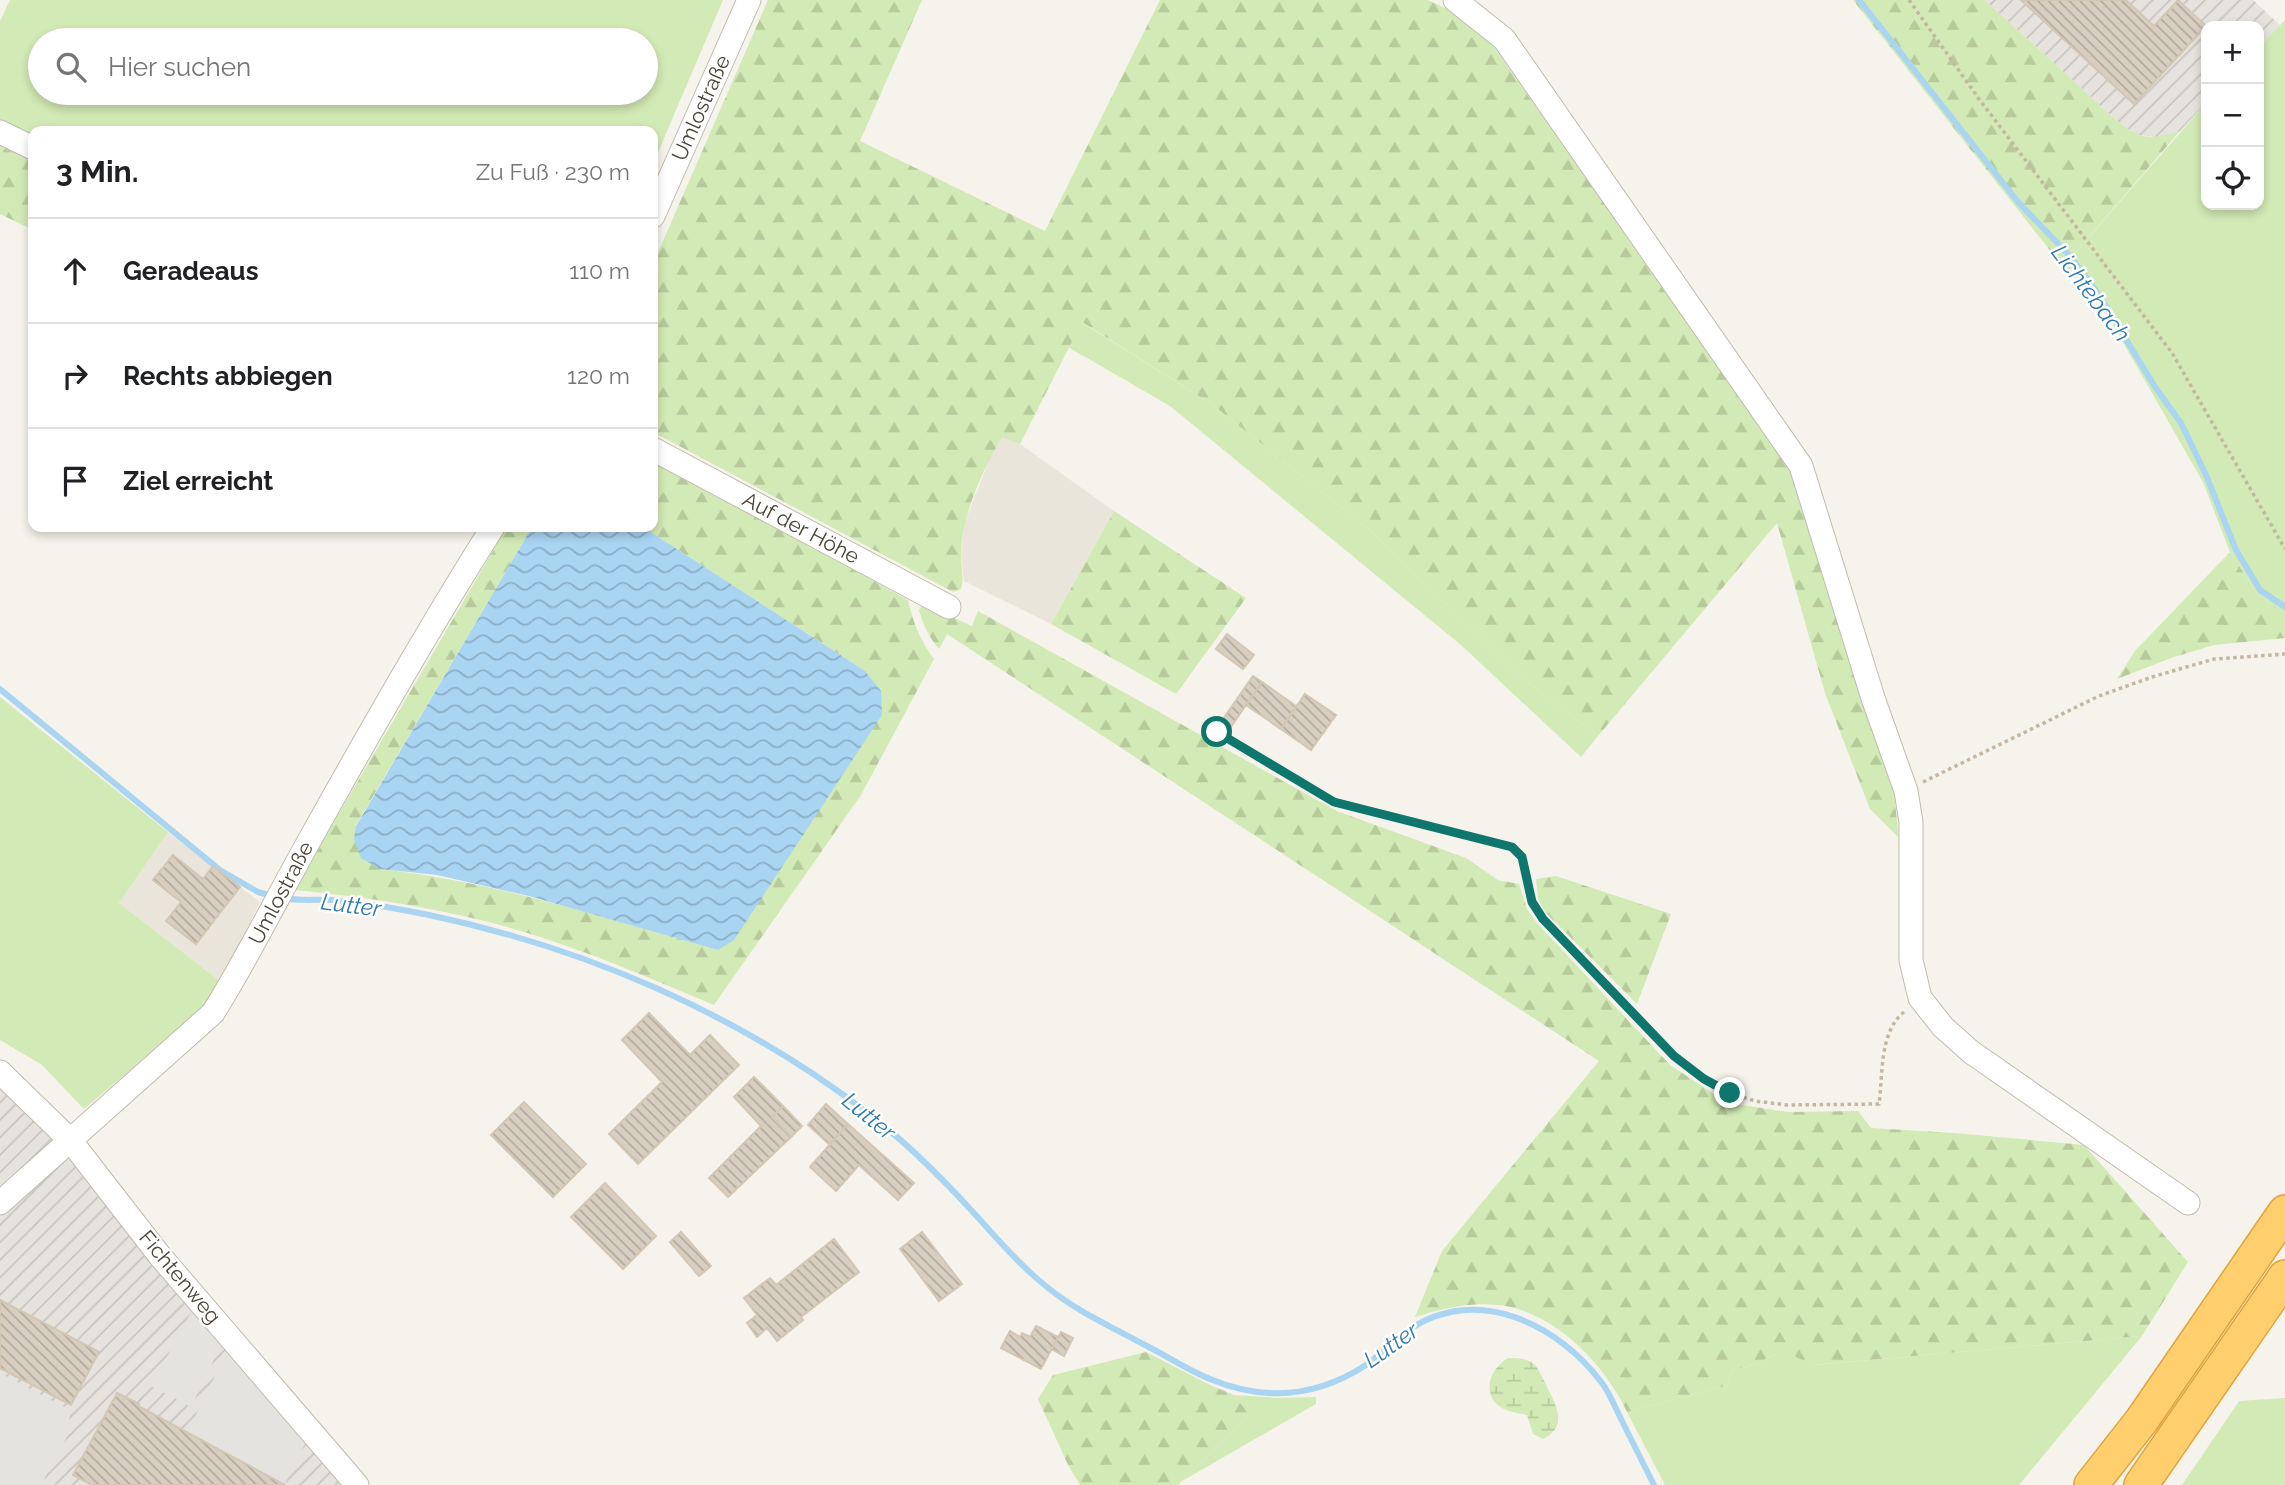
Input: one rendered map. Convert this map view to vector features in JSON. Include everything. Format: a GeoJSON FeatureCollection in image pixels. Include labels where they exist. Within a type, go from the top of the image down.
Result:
{"type":"FeatureCollection","features":[{"type":"Feature","properties":{"kind":"highway"},"geometry":{"type":"LineString","coordinates":[[2091,1485],[2142,1420],[2285,1212]]}},
{"type":"Feature","properties":{"kind":"highway"},"geometry":{"type":"LineString","coordinates":[[2141,1485],[2285,1277]]}},
{"type":"Feature","properties":{"kind":"street","name":"Umlostraße"},"geometry":{"type":"LineString","coordinates":[[658,205],[749,0]]}},
{"type":"Feature","properties":{"kind":"street"},"geometry":{"type":"LineString","coordinates":[[1455,0],[1504,39],[1801,466],[1873,698],[1906,791],[1911,822],[1911,960],[1920,998],[1942,1027],[1972,1052],[2188,1203]]}},
{"type":"Feature","properties":{"kind":"street"},"geometry":{"type":"LineString","coordinates":[[0,132],[28,146]]}},
{"type":"Feature","properties":{"kind":"street","name":"Auf der Höhe"},"geometry":{"type":"LineString","coordinates":[[658,452],[949,607]]}},
{"type":"Feature","properties":{"kind":"street","name":"Umlostraße"},"geometry":{"type":"LineString","coordinates":[[0,1203],[213,1013],[433,623],[489,532]]}},
{"type":"Feature","properties":{"kind":"street","name":"Fichtenweg"},"geometry":{"type":"LineString","coordinates":[[0,1072],[70,1140],[160,1256],[357,1485]]}},
{"type":"Feature","properties":{"kind":"path"},"geometry":{"type":"LineString","coordinates":[[1909,0],[1979,99],[2172,353],[2285,550]]}},
{"type":"Feature","properties":{"kind":"path"},"geometry":{"type":"LineString","coordinates":[[1906,791],[2099,696],[2214,659],[2285,654]]}},
{"type":"Feature","properties":{"kind":"path"},"geometry":{"type":"LineString","coordinates":[[1217,732],[1334,802],[1512,847],[1522,857],[1532,902],[1543,919],[1674,1056],[1704,1079],[1730,1093],[1755,1101],[1787,1105],[1880,1104],[1888,1033],[1895,1019],[1920,998]]}},
{"type":"Feature","properties":{"kind":"shaded area"},"geometry":{"type":"Polygon","coordinates":[[[1985,0],[2253,0],[2280,25],[2264,42],[2264,21],[2201,21],[2201,108],[2180,131],[2157,137],[2136,135],[2117,121],[1985,0]]]}},
{"type":"Feature","properties":{"kind":"shaded area"},"geometry":{"type":"Polygon","coordinates":[[[1002,436],[1020,444],[1114,511],[1051,624],[964,581],[961,553],[965,522],[991,455],[1002,436]]]}},
{"type":"Feature","properties":{"kind":"shaded area"},"geometry":{"type":"Polygon","coordinates":[[[168,832],[260,902],[221,982],[119,903],[168,832]]]}},
{"type":"Feature","properties":{"kind":"shaded area"},"geometry":{"type":"Polygon","coordinates":[[[0,1081],[46,1125],[346,1485],[0,1485],[0,1081]]]}},
{"type":"Feature","properties":{"kind":"shaded area"},"geometry":{"type":"Polygon","coordinates":[[[193,1309],[222,1343],[191,1407],[151,1386],[193,1309]]]}},
{"type":"Feature","properties":{"kind":"shaded area"},"geometry":{"type":"Polygon","coordinates":[[[227,1352],[305,1443],[285,1484],[187,1433],[227,1352]]]}},
{"type":"Feature","properties":{"kind":"shaded area"},"geometry":{"type":"Polygon","coordinates":[[[0,1373],[70,1410],[68,1435],[41,1485],[0,1485],[0,1373]]]}},
{"type":"Feature","properties":{"kind":"green space"},"geometry":{"type":"Polygon","coordinates":[[[10,0],[723,0],[658,152],[658,126],[28,126],[28,135],[0,121],[0,21],[10,0]]]}},
{"type":"Feature","properties":{"kind":"green space"},"geometry":{"type":"Polygon","coordinates":[[[768,0],[922,0],[860,141],[1045,231],[1160,0],[1428,0],[1457,14],[1493,46],[1790,467],[1892,776],[1899,838],[1870,809],[1825,693],[1777,523],[1598,736],[1518,674],[1371,531],[1213,405],[1082,322],[1020,444],[1002,437],[988,463],[966,521],[961,551],[961,589],[953,592],[658,435],[658,253],[768,0]]]}},
{"type":"Feature","properties":{"kind":"green space"},"geometry":{"type":"Polygon","coordinates":[[[1853,0],[1985,0],[2126,128],[2154,137],[2180,131],[2063,267],[1853,0]]]}},
{"type":"Feature","properties":{"kind":"green space"},"geometry":{"type":"Polygon","coordinates":[[[2285,20],[2285,613],[2257,594],[2230,552],[2203,482],[2097,297],[2063,267],[2201,109],[2201,210],[2264,210],[2264,42],[2285,20]]]}},
{"type":"Feature","properties":{"kind":"green space"},"geometry":{"type":"Polygon","coordinates":[[[0,146],[28,159],[28,228],[0,214],[0,146]]]}},
{"type":"Feature","properties":{"kind":"green space"},"geometry":{"type":"Polygon","coordinates":[[[1081,322],[1213,405],[1371,531],[1518,674],[1598,736],[1581,757],[1461,645],[1170,406],[1068,347],[1081,322]]]}},
{"type":"Feature","properties":{"kind":"green space"},"geometry":{"type":"Polygon","coordinates":[[[658,463],[908,600],[918,631],[934,659],[861,795],[714,1005],[562,944],[510,928],[418,907],[294,890],[504,532],[529,532],[356,825],[380,869],[508,892],[718,950],[881,692],[865,671],[651,532],[658,532],[658,463]]]}},
{"type":"Feature","properties":{"kind":"green space"},"geometry":{"type":"Polygon","coordinates":[[[1114,511],[1246,598],[1176,694],[1051,624],[1114,511]]]}},
{"type":"Feature","properties":{"kind":"green space"},"geometry":{"type":"Polygon","coordinates":[[[2230,552],[2257,594],[2285,613],[2285,638],[2214,645],[2117,679],[2135,651],[2230,552]]]}},
{"type":"Feature","properties":{"kind":"green space"},"geometry":{"type":"Polygon","coordinates":[[[923,604],[972,626],[978,611],[1337,811],[1466,858],[1498,880],[1519,884],[1527,909],[1537,923],[1670,1065],[1728,1103],[1789,1112],[1858,1111],[1871,1128],[2084,1145],[2188,1262],[2142,1336],[1812,1365],[1790,1354],[1777,1354],[1748,1367],[1732,1370],[1728,1385],[1627,1412],[1607,1378],[1580,1347],[1547,1322],[1529,1313],[1499,1305],[1475,1304],[1415,1317],[1442,1251],[1599,1061],[947,634],[939,649],[922,621],[919,610],[923,604]]]}},
{"type":"Feature","properties":{"kind":"green space"},"geometry":{"type":"Polygon","coordinates":[[[0,697],[168,832],[119,903],[221,982],[199,1012],[84,1109],[42,1065],[0,1040],[0,697]]]}},
{"type":"Feature","properties":{"kind":"green space"},"geometry":{"type":"Polygon","coordinates":[[[1556,876],[1671,914],[1637,1004],[1545,912],[1538,898],[1536,879],[1556,876]]]}},
{"type":"Feature","properties":{"kind":"green space"},"geometry":{"type":"Polygon","coordinates":[[[2142,1336],[2019,1485],[1665,1485],[1627,1412],[1728,1385],[1732,1370],[1748,1367],[1777,1354],[1790,1354],[1813,1365],[2142,1336]]]}},
{"type":"Feature","properties":{"kind":"green space"},"geometry":{"type":"Polygon","coordinates":[[[1146,1352],[1234,1395],[1249,1414],[1178,1485],[1080,1485],[1038,1399],[1053,1375],[1146,1352]]]}},
{"type":"Feature","properties":{"kind":"green space"},"geometry":{"type":"Polygon","coordinates":[[[1508,1358],[1534,1364],[1553,1399],[1558,1421],[1551,1433],[1543,1439],[1533,1434],[1527,1415],[1502,1408],[1490,1394],[1493,1374],[1508,1358]]]}},
{"type":"Feature","properties":{"kind":"green space"},"geometry":{"type":"Polygon","coordinates":[[[1234,1395],[1316,1397],[1316,1404],[1182,1481],[1249,1414],[1234,1395]]]}},
{"type":"Feature","properties":{"kind":"green space"},"geometry":{"type":"Polygon","coordinates":[[[2285,1398],[2285,1485],[2182,1485],[2239,1401],[2285,1398]]]}},
{"type":"Feature","properties":{"kind":"water"},"geometry":{"type":"Polygon","coordinates":[[[529,532],[651,532],[865,671],[881,691],[882,715],[734,940],[718,950],[529,896],[437,875],[380,869],[361,858],[354,839],[356,826],[529,532]]]}},
{"type":"Feature","properties":{"kind":"building"},"geometry":{"type":"Polygon","coordinates":[[[2021,0],[2126,0],[2154,26],[2178,0],[2201,21],[2201,31],[2134,104],[2021,0]]]}},
{"type":"Feature","properties":{"kind":"building"},"geometry":{"type":"Polygon","coordinates":[[[1227,634],[1254,655],[1243,669],[1216,649],[1227,634]]]}},
{"type":"Feature","properties":{"kind":"building"},"geometry":{"type":"Polygon","coordinates":[[[1253,676],[1262,682],[1230,728],[1221,722],[1253,676]]]}},
{"type":"Feature","properties":{"kind":"building"},"geometry":{"type":"Polygon","coordinates":[[[1262,682],[1296,706],[1281,729],[1246,705],[1262,682]]]}},
{"type":"Feature","properties":{"kind":"building"},"geometry":{"type":"Polygon","coordinates":[[[1305,694],[1336,715],[1311,750],[1281,729],[1305,694]]]}},
{"type":"Feature","properties":{"kind":"building"},"geometry":{"type":"Polygon","coordinates":[[[173,855],[203,879],[213,866],[240,887],[196,944],[166,921],[181,902],[153,880],[173,855]]]}},
{"type":"Feature","properties":{"kind":"building"},"geometry":{"type":"Polygon","coordinates":[[[649,1013],[690,1055],[710,1035],[739,1065],[638,1164],[609,1134],[662,1082],[622,1040],[649,1013]]]}},
{"type":"Feature","properties":{"kind":"building"},"geometry":{"type":"Polygon","coordinates":[[[754,1077],[783,1106],[772,1117],[791,1137],[728,1197],[709,1178],[761,1126],[734,1097],[754,1077]]]}},
{"type":"Feature","properties":{"kind":"building"},"geometry":{"type":"Polygon","coordinates":[[[524,1102],[586,1164],[553,1197],[491,1135],[524,1102]]]}},
{"type":"Feature","properties":{"kind":"building"},"geometry":{"type":"Polygon","coordinates":[[[826,1104],[848,1124],[830,1145],[808,1125],[826,1104]]]}},
{"type":"Feature","properties":{"kind":"building"},"geometry":{"type":"Polygon","coordinates":[[[783,1106],[802,1126],[791,1137],[772,1117],[783,1106]]]}},
{"type":"Feature","properties":{"kind":"building"},"geometry":{"type":"Polygon","coordinates":[[[848,1124],[914,1183],[898,1200],[859,1165],[836,1191],[810,1167],[848,1124]]]}},
{"type":"Feature","properties":{"kind":"building"},"geometry":{"type":"Polygon","coordinates":[[[605,1183],[656,1236],[623,1269],[571,1217],[605,1183]]]}},
{"type":"Feature","properties":{"kind":"building"},"geometry":{"type":"Polygon","coordinates":[[[681,1232],[711,1266],[699,1276],[670,1242],[681,1232]]]}},
{"type":"Feature","properties":{"kind":"building"},"geometry":{"type":"Polygon","coordinates":[[[922,1232],[962,1284],[939,1301],[900,1249],[922,1232]]]}},
{"type":"Feature","properties":{"kind":"building"},"geometry":{"type":"Polygon","coordinates":[[[834,1239],[859,1272],[801,1317],[803,1320],[777,1341],[767,1328],[757,1337],[747,1323],[757,1315],[744,1298],[770,1278],[776,1285],[834,1239]]]}},
{"type":"Feature","properties":{"kind":"building"},"geometry":{"type":"Polygon","coordinates":[[[0,1300],[99,1352],[71,1405],[0,1368],[0,1300]]]}},
{"type":"Feature","properties":{"kind":"building"},"geometry":{"type":"Polygon","coordinates":[[[1036,1326],[1058,1337],[1041,1369],[1001,1348],[1010,1331],[1020,1337],[1022,1333],[1030,1337],[1036,1326]]]}},
{"type":"Feature","properties":{"kind":"building"},"geometry":{"type":"Polygon","coordinates":[[[1061,1332],[1073,1338],[1064,1356],[1052,1349],[1061,1332]]]}},
{"type":"Feature","properties":{"kind":"building"},"geometry":{"type":"Polygon","coordinates":[[[117,1393],[285,1485],[92,1485],[73,1475],[117,1393]]]}},
{"type":"Feature","properties":{"kind":"waterway","name":"Lichtebach"},"geometry":{"type":"LineString","coordinates":[[1859,0],[2018,202],[2070,256],[2099,295],[2155,387],[2181,423],[2206,475],[2236,550],[2260,590],[2285,607]]}},
{"type":"Feature","properties":{"kind":"waterway","name":"Lutter"},"geometry":{"type":"LineString","coordinates":[[0,689],[220,870],[258,892],[273,896]]}},
{"type":"Feature","properties":{"kind":"waterway","name":"Lutter"},"geometry":{"type":"LineString","coordinates":[[284,898],[374,905],[488,929],[602,966],[713,1015],[816,1076],[879,1122],[908,1146],[1027,1270],[1058,1296],[1186,1367],[1230,1386],[1271,1393],[1310,1390],[1347,1376],[1366,1365],[1410,1329],[1436,1316],[1463,1310],[1489,1311],[1515,1317],[1563,1344],[1584,1362],[1602,1383],[1654,1485]]}},
{"type":"Feature","properties":{"kind":"route"},"geometry":{"type":"LineString","coordinates":[[1217,732],[1334,802],[1512,847],[1522,857],[1532,902],[1543,919],[1674,1056],[1704,1079],[1730,1093]]}}]}
